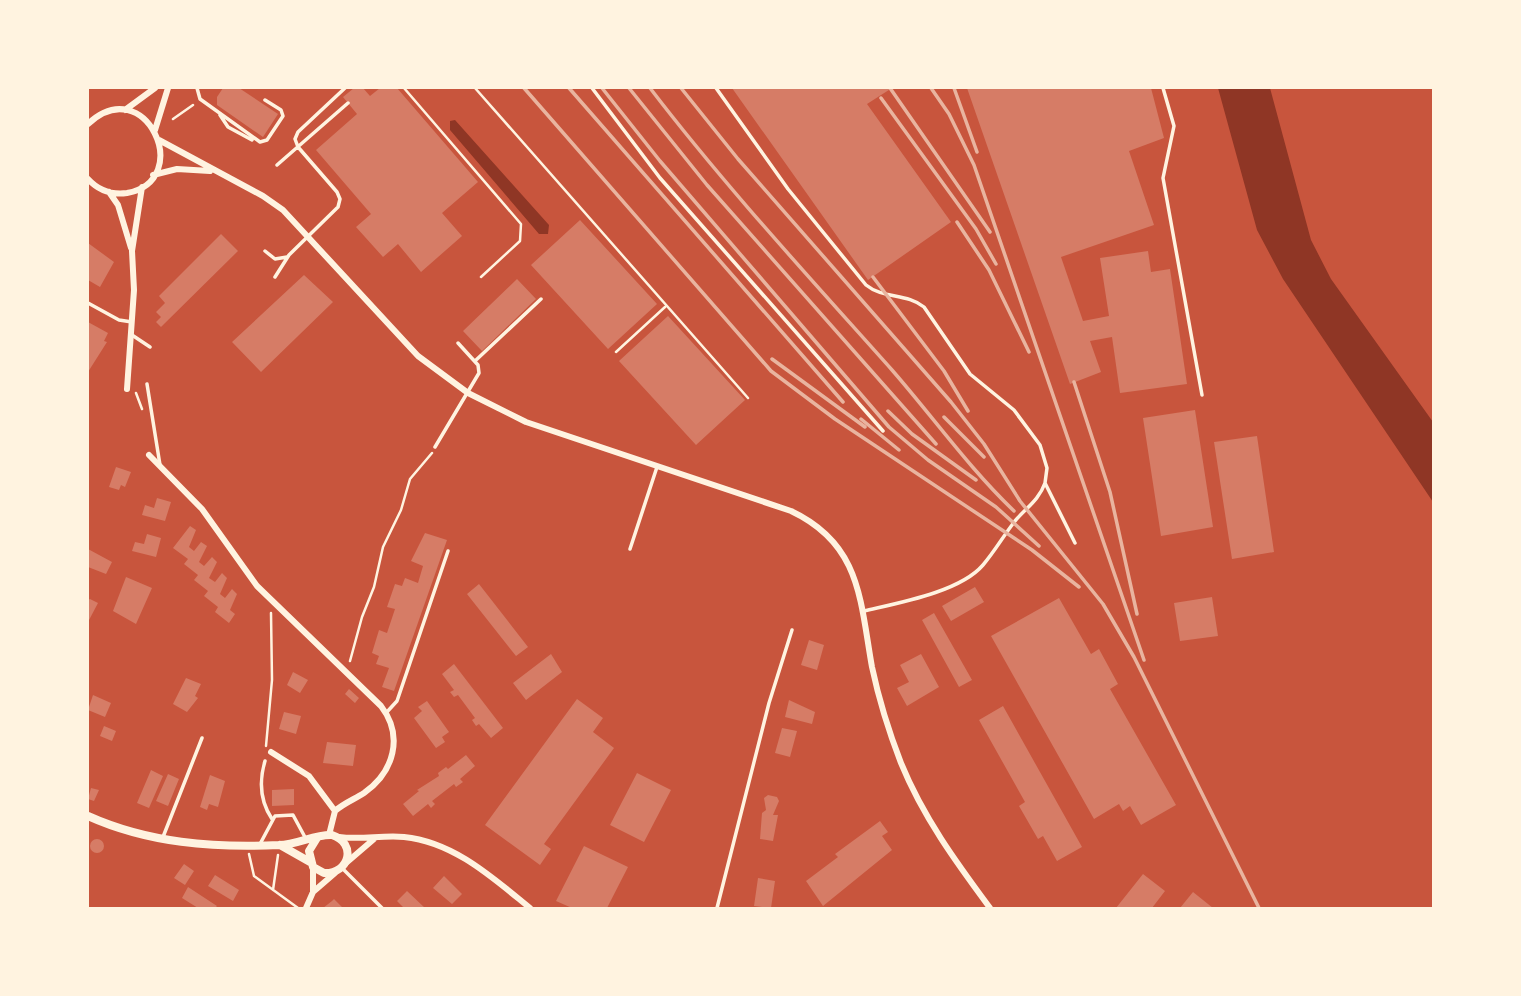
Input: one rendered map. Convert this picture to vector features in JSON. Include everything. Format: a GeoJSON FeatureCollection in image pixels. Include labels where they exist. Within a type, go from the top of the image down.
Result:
{"type":"FeatureCollection","features":[{"type":"Feature","properties":{"kind":"street"},"geometry":{"type":"LineString","coordinates":[[125,110],[155,88]]}},
{"type":"Feature","properties":{"kind":"street"},"geometry":{"type":"LineString","coordinates":[[155,130],[168,88]]}},
{"type":"Feature","properties":{"kind":"street"},"geometry":{"type":"LineString","coordinates":[[88,124],[91,118],[109,111],[125,110],[139,115],[155,130],[159,140],[160,158],[153,175],[142,187],[126,193],[109,192],[96,187],[88,179]]}},
{"type":"Feature","properties":{"kind":"street"},"geometry":{"type":"LineString","coordinates":[[159,140],[273,202],[309,236],[418,356],[468,393],[526,422],[791,511],[813,523],[832,540],[847,561],[864,611],[878,690],[902,764],[937,834],[990,908]]}},
{"type":"Feature","properties":{"kind":"street"},"geometry":{"type":"LineString","coordinates":[[153,175],[177,169],[215,172]]}},
{"type":"Feature","properties":{"kind":"street"},"geometry":{"type":"LineString","coordinates":[[88,189],[96,187]]}},
{"type":"Feature","properties":{"kind":"street"},"geometry":{"type":"LineString","coordinates":[[127,389],[132,322],[132,251],[142,187]]}},
{"type":"Feature","properties":{"kind":"street"},"geometry":{"type":"LineString","coordinates":[[109,192],[118,205],[132,251]]}},
{"type":"Feature","properties":{"kind":"street"},"geometry":{"type":"LineString","coordinates":[[149,455],[202,509],[244,572],[386,713],[394,732],[396,746],[384,773],[366,792],[335,811],[329,835]]}},
{"type":"Feature","properties":{"kind":"street"},"geometry":{"type":"LineString","coordinates":[[271,752],[309,776],[335,811]]}},
{"type":"Feature","properties":{"kind":"street"},"geometry":{"type":"LineString","coordinates":[[88,816],[131,834],[161,841],[259,845],[279,849],[312,864],[324,873],[341,869]]}},
{"type":"Feature","properties":{"kind":"street"},"geometry":{"type":"LineString","coordinates":[[279,849],[329,835],[339,838],[407,838],[450,852],[483,870],[530,908]]}},
{"type":"Feature","properties":{"kind":"street"},"geometry":{"type":"LineString","coordinates":[[306,908],[313,892],[310,849],[317,838]]}},
{"type":"Feature","properties":{"kind":"street"},"geometry":{"type":"LineString","coordinates":[[339,838],[348,851],[341,869]]}},
{"type":"Feature","properties":{"kind":"street"},"geometry":{"type":"LineString","coordinates":[[313,892],[374,839]]}},
{"type":"Feature","properties":{"kind":"lane"},"geometry":{"type":"LineString","coordinates":[[197,88],[198,97],[255,140],[267,140],[283,116],[281,110],[265,100]]}},
{"type":"Feature","properties":{"kind":"lane"},"geometry":{"type":"LineString","coordinates":[[275,276],[289,255],[336,211],[340,199],[298,147],[295,139],[298,132],[345,88]]}},
{"type":"Feature","properties":{"kind":"lane"},"geometry":{"type":"LineString","coordinates":[[592,88],[660,178],[883,431]]}},
{"type":"Feature","properties":{"kind":"lane"},"geometry":{"type":"LineString","coordinates":[[716,88],[788,189],[866,285],[876,292],[918,302],[936,322],[970,374],[1014,410],[1043,452],[1047,468],[1045,484],[1038,498],[1014,522],[978,571],[916,599],[864,611]]}},
{"type":"Feature","properties":{"kind":"lane"},"geometry":{"type":"LineString","coordinates":[[1163,88],[1174,126],[1163,178],[1202,395]]}},
{"type":"Feature","properties":{"kind":"lane"},"geometry":{"type":"LineString","coordinates":[[277,165],[348,103]]}},
{"type":"Feature","properties":{"kind":"lane"},"geometry":{"type":"LineString","coordinates":[[265,251],[275,259],[289,255]]}},
{"type":"Feature","properties":{"kind":"lane"},"geometry":{"type":"LineString","coordinates":[[475,361],[541,299]]}},
{"type":"Feature","properties":{"kind":"lane"},"geometry":{"type":"LineString","coordinates":[[88,303],[120,320],[132,322]]}},
{"type":"Feature","properties":{"kind":"lane"},"geometry":{"type":"LineString","coordinates":[[130,335],[141,338],[150,347]]}},
{"type":"Feature","properties":{"kind":"lane"},"geometry":{"type":"LineString","coordinates":[[435,447],[480,373],[475,361],[458,343]]}},
{"type":"Feature","properties":{"kind":"lane"},"geometry":{"type":"LineString","coordinates":[[147,384],[160,467]]}},
{"type":"Feature","properties":{"kind":"lane"},"geometry":{"type":"LineString","coordinates":[[630,549],[657,467]]}},
{"type":"Feature","properties":{"kind":"lane"},"geometry":{"type":"LineString","coordinates":[[1045,484],[1075,542]]}},
{"type":"Feature","properties":{"kind":"lane"},"geometry":{"type":"LineString","coordinates":[[386,713],[397,701],[448,551]]}},
{"type":"Feature","properties":{"kind":"lane"},"geometry":{"type":"LineString","coordinates":[[717,908],[769,703],[792,630]]}},
{"type":"Feature","properties":{"kind":"lane"},"geometry":{"type":"LineString","coordinates":[[161,841],[202,738]]}},
{"type":"Feature","properties":{"kind":"lane"},"geometry":{"type":"LineString","coordinates":[[265,761],[259,783],[272,819]]}},
{"type":"Feature","properties":{"kind":"lane"},"geometry":{"type":"LineString","coordinates":[[272,819],[293,816],[307,841]]}},
{"type":"Feature","properties":{"kind":"lane"},"geometry":{"type":"LineString","coordinates":[[259,845],[272,819]]}},
{"type":"Feature","properties":{"kind":"lane"},"geometry":{"type":"LineString","coordinates":[[341,869],[382,908]]}},
{"type":"Feature","properties":{"kind":"path"},"geometry":{"type":"LineString","coordinates":[[404,88],[521,224],[520,241],[481,277]]}},
{"type":"Feature","properties":{"kind":"path"},"geometry":{"type":"LineString","coordinates":[[475,88],[748,397]]}},
{"type":"Feature","properties":{"kind":"path"},"geometry":{"type":"LineString","coordinates":[[173,119],[190,108]]}},
{"type":"Feature","properties":{"kind":"path"},"geometry":{"type":"LineString","coordinates":[[615,352],[666,306]]}},
{"type":"Feature","properties":{"kind":"path"},"geometry":{"type":"LineString","coordinates":[[127,389],[138,393],[141,408],[151,419]]}},
{"type":"Feature","properties":{"kind":"path"},"geometry":{"type":"LineString","coordinates":[[347,673],[362,617],[374,587],[380,554],[401,510],[410,479],[435,447]]}},
{"type":"Feature","properties":{"kind":"path"},"geometry":{"type":"LineString","coordinates":[[270,599],[272,680],[264,738],[271,752]]}},
{"type":"Feature","properties":{"kind":"path"},"geometry":{"type":"LineString","coordinates":[[248,844],[253,874],[298,908]]}},
{"type":"Feature","properties":{"kind":"path"},"geometry":{"type":"LineString","coordinates":[[273,890],[279,849]]}},
{"type":"Feature","properties":{"kind":"shaded area"},"geometry":{"type":"Polygon","coordinates":[[[1218,88],[1270,88],[1311,240],[1331,279],[1433,422],[1433,502],[1283,279],[1257,230],[1218,88]]]}},
{"type":"Feature","properties":{"kind":"shaded area"},"geometry":{"type":"Polygon","coordinates":[[[455,120],[549,225],[548,234],[539,234],[450,130],[450,121],[455,120]]]}},
{"type":"Feature","properties":{"kind":"building"},"geometry":{"type":"Polygon","coordinates":[[[223,88],[239,88],[278,114],[263,137],[217,105],[217,97],[223,88]]]}},
{"type":"Feature","properties":{"kind":"building"},"geometry":{"type":"Polygon","coordinates":[[[354,88],[363,88],[370,96],[380,88],[397,88],[478,182],[442,213],[462,236],[421,272],[398,244],[383,257],[356,227],[371,214],[316,150],[357,114],[343,97],[354,88]]]}},
{"type":"Feature","properties":{"kind":"building"},"geometry":{"type":"Polygon","coordinates":[[[732,88],[892,88],[867,104],[951,222],[868,280],[732,88]]]}},
{"type":"Feature","properties":{"kind":"building"},"geometry":{"type":"Polygon","coordinates":[[[967,88],[1151,88],[1164,138],[1129,151],[1154,225],[1061,257],[1083,321],[1109,316],[1100,258],[1148,251],[1151,272],[1170,269],[1187,384],[1120,393],[1112,337],[1090,341],[1101,372],[1070,384],[967,88]]]}},
{"type":"Feature","properties":{"kind":"building"},"geometry":{"type":"Polygon","coordinates":[[[580,220],[657,304],[608,349],[531,265],[580,220]]]}},
{"type":"Feature","properties":{"kind":"building"},"geometry":{"type":"Polygon","coordinates":[[[221,234],[238,251],[161,327],[156,322],[161,317],[156,312],[165,303],[159,296],[221,234]]]}},
{"type":"Feature","properties":{"kind":"building"},"geometry":{"type":"Polygon","coordinates":[[[88,243],[114,262],[100,287],[88,280],[88,243]]]}},
{"type":"Feature","properties":{"kind":"building"},"geometry":{"type":"Polygon","coordinates":[[[304,275],[333,302],[261,372],[232,342],[304,275]]]}},
{"type":"Feature","properties":{"kind":"building"},"geometry":{"type":"Polygon","coordinates":[[[517,279],[536,299],[482,351],[463,331],[517,279]]]}},
{"type":"Feature","properties":{"kind":"building"},"geometry":{"type":"Polygon","coordinates":[[[668,316],[745,400],[696,445],[619,361],[668,316]]]}},
{"type":"Feature","properties":{"kind":"building"},"geometry":{"type":"Polygon","coordinates":[[[88,322],[108,333],[104,341],[107,342],[88,372],[88,322]]]}},
{"type":"Feature","properties":{"kind":"building"},"geometry":{"type":"Polygon","coordinates":[[[1195,410],[1213,527],[1161,536],[1143,418],[1195,410]]]}},
{"type":"Feature","properties":{"kind":"building"},"geometry":{"type":"Polygon","coordinates":[[[1257,436],[1274,552],[1232,559],[1214,442],[1257,436]]]}},
{"type":"Feature","properties":{"kind":"building"},"geometry":{"type":"Polygon","coordinates":[[[116,467],[131,472],[125,487],[121,485],[119,490],[109,487],[116,467]]]}},
{"type":"Feature","properties":{"kind":"building"},"geometry":{"type":"Polygon","coordinates":[[[157,498],[171,502],[165,521],[142,515],[145,505],[154,508],[157,498]]]}},
{"type":"Feature","properties":{"kind":"building"},"geometry":{"type":"Polygon","coordinates":[[[190,526],[196,530],[189,547],[194,551],[201,542],[207,546],[199,562],[204,566],[212,557],[217,562],[209,578],[215,582],[222,573],[227,578],[220,594],[225,598],[232,589],[237,594],[230,610],[235,614],[229,623],[215,612],[218,607],[204,596],[208,591],[194,580],[198,575],[184,564],[188,559],[173,548],[190,526]]]}},
{"type":"Feature","properties":{"kind":"building"},"geometry":{"type":"Polygon","coordinates":[[[425,533],[447,540],[394,691],[382,687],[389,668],[376,664],[379,656],[372,653],[379,630],[387,633],[395,609],[387,607],[395,584],[402,586],[405,578],[418,583],[423,566],[411,561],[425,533]]]}},
{"type":"Feature","properties":{"kind":"building"},"geometry":{"type":"Polygon","coordinates":[[[147,534],[161,538],[156,557],[132,551],[135,542],[144,544],[147,534]]]}},
{"type":"Feature","properties":{"kind":"building"},"geometry":{"type":"Polygon","coordinates":[[[88,549],[112,562],[106,574],[88,567],[88,549]]]}},
{"type":"Feature","properties":{"kind":"building"},"geometry":{"type":"Polygon","coordinates":[[[126,577],[152,588],[136,624],[113,611],[126,577]]]}},
{"type":"Feature","properties":{"kind":"building"},"geometry":{"type":"Polygon","coordinates":[[[479,584],[528,647],[516,656],[467,594],[479,584]]]}},
{"type":"Feature","properties":{"kind":"building"},"geometry":{"type":"Polygon","coordinates":[[[975,587],[984,602],[951,621],[942,606],[975,587]]]}},
{"type":"Feature","properties":{"kind":"building"},"geometry":{"type":"Polygon","coordinates":[[[1212,597],[1218,636],[1180,641],[1174,603],[1212,597]]]}},
{"type":"Feature","properties":{"kind":"building"},"geometry":{"type":"Polygon","coordinates":[[[1059,598],[1091,654],[1099,649],[1118,684],[1110,689],[1176,805],[1141,825],[1130,806],[1123,811],[1119,804],[1094,819],[991,636],[1059,598]]]}},
{"type":"Feature","properties":{"kind":"building"},"geometry":{"type":"Polygon","coordinates":[[[88,600],[98,603],[88,622],[88,600]]]}},
{"type":"Feature","properties":{"kind":"building"},"geometry":{"type":"Polygon","coordinates":[[[934,613],[972,680],[959,687],[922,620],[934,613]]]}},
{"type":"Feature","properties":{"kind":"building"},"geometry":{"type":"Polygon","coordinates":[[[809,640],[824,645],[817,670],[801,665],[809,640]]]}},
{"type":"Feature","properties":{"kind":"building"},"geometry":{"type":"Polygon","coordinates":[[[551,654],[562,672],[526,700],[513,683],[551,654]]]}},
{"type":"Feature","properties":{"kind":"building"},"geometry":{"type":"Polygon","coordinates":[[[921,654],[939,687],[907,706],[897,688],[909,682],[900,665],[921,654]]]}},
{"type":"Feature","properties":{"kind":"building"},"geometry":{"type":"Polygon","coordinates":[[[454,664],[503,728],[491,738],[479,724],[476,726],[472,720],[475,718],[458,695],[454,697],[450,692],[454,690],[442,674],[454,664]]]}},
{"type":"Feature","properties":{"kind":"building"},"geometry":{"type":"Polygon","coordinates":[[[293,672],[308,680],[300,693],[287,685],[293,672]]]}},
{"type":"Feature","properties":{"kind":"building"},"geometry":{"type":"Polygon","coordinates":[[[186,678],[201,684],[195,696],[198,698],[187,712],[173,704],[186,678]]]}},
{"type":"Feature","properties":{"kind":"building"},"geometry":{"type":"Polygon","coordinates":[[[349,689],[359,698],[355,703],[345,694],[349,689]]]}},
{"type":"Feature","properties":{"kind":"building"},"geometry":{"type":"Polygon","coordinates":[[[93,695],[111,703],[105,717],[88,710],[93,695]]]}},
{"type":"Feature","properties":{"kind":"building"},"geometry":{"type":"Polygon","coordinates":[[[577,699],[603,718],[593,732],[614,748],[544,844],[551,849],[540,865],[485,825],[577,699]]]}},
{"type":"Feature","properties":{"kind":"building"},"geometry":{"type":"Polygon","coordinates":[[[789,700],[815,712],[812,724],[785,717],[789,700]]]}},
{"type":"Feature","properties":{"kind":"building"},"geometry":{"type":"Polygon","coordinates":[[[427,701],[449,732],[442,737],[445,742],[436,748],[414,718],[422,711],[418,707],[427,701]]]}},
{"type":"Feature","properties":{"kind":"building"},"geometry":{"type":"Polygon","coordinates":[[[1003,706],[1082,847],[1057,861],[1043,836],[1038,839],[1019,806],[1025,802],[979,720],[1003,706]]]}},
{"type":"Feature","properties":{"kind":"building"},"geometry":{"type":"Polygon","coordinates":[[[284,712],[301,716],[296,734],[279,729],[284,712]]]}},
{"type":"Feature","properties":{"kind":"building"},"geometry":{"type":"Polygon","coordinates":[[[104,726],[116,731],[112,741],[100,736],[104,726]]]}},
{"type":"Feature","properties":{"kind":"building"},"geometry":{"type":"Polygon","coordinates":[[[782,728],[797,731],[790,757],[775,753],[782,728]]]}},
{"type":"Feature","properties":{"kind":"building"},"geometry":{"type":"Polygon","coordinates":[[[327,742],[356,745],[353,766],[323,763],[327,742]]]}},
{"type":"Feature","properties":{"kind":"building"},"geometry":{"type":"Polygon","coordinates":[[[466,755],[475,766],[460,779],[463,782],[456,787],[454,784],[432,801],[435,804],[431,808],[428,804],[413,816],[403,804],[419,791],[417,790],[439,776],[438,773],[466,755]]]}},
{"type":"Feature","properties":{"kind":"building"},"geometry":{"type":"Polygon","coordinates":[[[151,770],[163,776],[149,808],[137,803],[151,770]]]}},
{"type":"Feature","properties":{"kind":"building"},"geometry":{"type":"Polygon","coordinates":[[[637,773],[671,790],[644,842],[610,825],[637,773]]]}},
{"type":"Feature","properties":{"kind":"building"},"geometry":{"type":"Polygon","coordinates":[[[168,774],[179,779],[168,806],[156,801],[168,774]]]}},
{"type":"Feature","properties":{"kind":"building"},"geometry":{"type":"Polygon","coordinates":[[[210,775],[225,781],[218,807],[209,804],[207,810],[200,807],[210,775]]]}},
{"type":"Feature","properties":{"kind":"building"},"geometry":{"type":"Polygon","coordinates":[[[91,788],[99,790],[94,801],[88,799],[91,788]]]}},
{"type":"Feature","properties":{"kind":"building"},"geometry":{"type":"Polygon","coordinates":[[[294,789],[294,805],[272,806],[272,790],[294,789]]]}},
{"type":"Feature","properties":{"kind":"building"},"geometry":{"type":"Polygon","coordinates":[[[768,795],[777,797],[779,801],[773,815],[778,815],[773,841],[760,839],[762,813],[766,810],[764,798],[768,795]]]}},
{"type":"Feature","properties":{"kind":"building"},"geometry":{"type":"Polygon","coordinates":[[[880,821],[888,832],[882,836],[892,850],[823,906],[806,881],[838,857],[835,854],[880,821]]]}},
{"type":"Feature","properties":{"kind":"building"},"geometry":{"type":"Polygon","coordinates":[[[97,839],[102,841],[102,851],[97,853],[92,851],[90,846],[92,841],[97,839]]]}},
{"type":"Feature","properties":{"kind":"building"},"geometry":{"type":"Polygon","coordinates":[[[584,846],[628,867],[607,908],[572,908],[556,901],[584,846]]]}},
{"type":"Feature","properties":{"kind":"building"},"geometry":{"type":"Polygon","coordinates":[[[184,864],[194,871],[185,885],[174,878],[184,864]]]}},
{"type":"Feature","properties":{"kind":"building"},"geometry":{"type":"Polygon","coordinates":[[[1143,874],[1165,891],[1152,908],[1116,908],[1143,874]]]}},
{"type":"Feature","properties":{"kind":"building"},"geometry":{"type":"Polygon","coordinates":[[[215,875],[239,890],[233,901],[208,886],[215,875]]]}},
{"type":"Feature","properties":{"kind":"building"},"geometry":{"type":"Polygon","coordinates":[[[444,876],[462,894],[452,904],[433,888],[444,876]]]}},
{"type":"Feature","properties":{"kind":"building"},"geometry":{"type":"Polygon","coordinates":[[[758,878],[775,881],[771,908],[754,906],[758,878]]]}},
{"type":"Feature","properties":{"kind":"building"},"geometry":{"type":"Polygon","coordinates":[[[188,887],[217,906],[198,908],[182,898],[188,887]]]}},
{"type":"Feature","properties":{"kind":"building"},"geometry":{"type":"Polygon","coordinates":[[[407,891],[425,908],[404,908],[397,901],[407,891]]]}},
{"type":"Feature","properties":{"kind":"building"},"geometry":{"type":"Polygon","coordinates":[[[1193,892],[1213,908],[1180,908],[1193,892]]]}},
{"type":"Feature","properties":{"kind":"building"},"geometry":{"type":"Polygon","coordinates":[[[334,899],[343,908],[323,908],[332,901],[334,899]]]}},
{"type":"Feature","properties":{"kind":"railway"},"geometry":{"type":"LineString","coordinates":[[524,88],[771,371],[835,419],[1032,550],[1079,587]]}},
{"type":"Feature","properties":{"kind":"railway"},"geometry":{"type":"LineString","coordinates":[[569,88],[843,402]]}},
{"type":"Feature","properties":{"kind":"railway"},"geometry":{"type":"LineString","coordinates":[[602,88],[660,161],[889,427],[928,460],[996,507],[1039,546]]}},
{"type":"Feature","properties":{"kind":"railway"},"geometry":{"type":"LineString","coordinates":[[629,88],[707,185],[936,444]]}},
{"type":"Feature","properties":{"kind":"railway"},"geometry":{"type":"LineString","coordinates":[[650,88],[738,196],[1014,511]]}},
{"type":"Feature","properties":{"kind":"railway"},"geometry":{"type":"LineString","coordinates":[[681,88],[738,159],[951,402],[984,444],[1020,501],[1103,604],[1134,657],[1259,908]]}},
{"type":"Feature","properties":{"kind":"railway"},"geometry":{"type":"LineString","coordinates":[[890,88],[990,232]]}},
{"type":"Feature","properties":{"kind":"railway"},"geometry":{"type":"LineString","coordinates":[[931,88],[949,114],[974,165],[1144,660]]}},
{"type":"Feature","properties":{"kind":"railway"},"geometry":{"type":"LineString","coordinates":[[954,88],[977,152]]}},
{"type":"Feature","properties":{"kind":"railway"},"geometry":{"type":"LineString","coordinates":[[881,98],[976,229],[996,264]]}},
{"type":"Feature","properties":{"kind":"railway"},"geometry":{"type":"LineString","coordinates":[[957,222],[989,270],[1029,352]]}},
{"type":"Feature","properties":{"kind":"railway"},"geometry":{"type":"LineString","coordinates":[[873,277],[944,371],[968,411]]}},
{"type":"Feature","properties":{"kind":"railway"},"geometry":{"type":"LineString","coordinates":[[772,359],[865,427]]}},
{"type":"Feature","properties":{"kind":"railway"},"geometry":{"type":"LineString","coordinates":[[1074,382],[1110,492],[1137,614]]}},
{"type":"Feature","properties":{"kind":"railway"},"geometry":{"type":"LineString","coordinates":[[888,411],[912,434],[976,480]]}},
{"type":"Feature","properties":{"kind":"railway"},"geometry":{"type":"LineString","coordinates":[[944,417],[984,457]]}},
{"type":"Feature","properties":{"kind":"railway"},"geometry":{"type":"LineString","coordinates":[[861,419],[899,450]]}}]}
